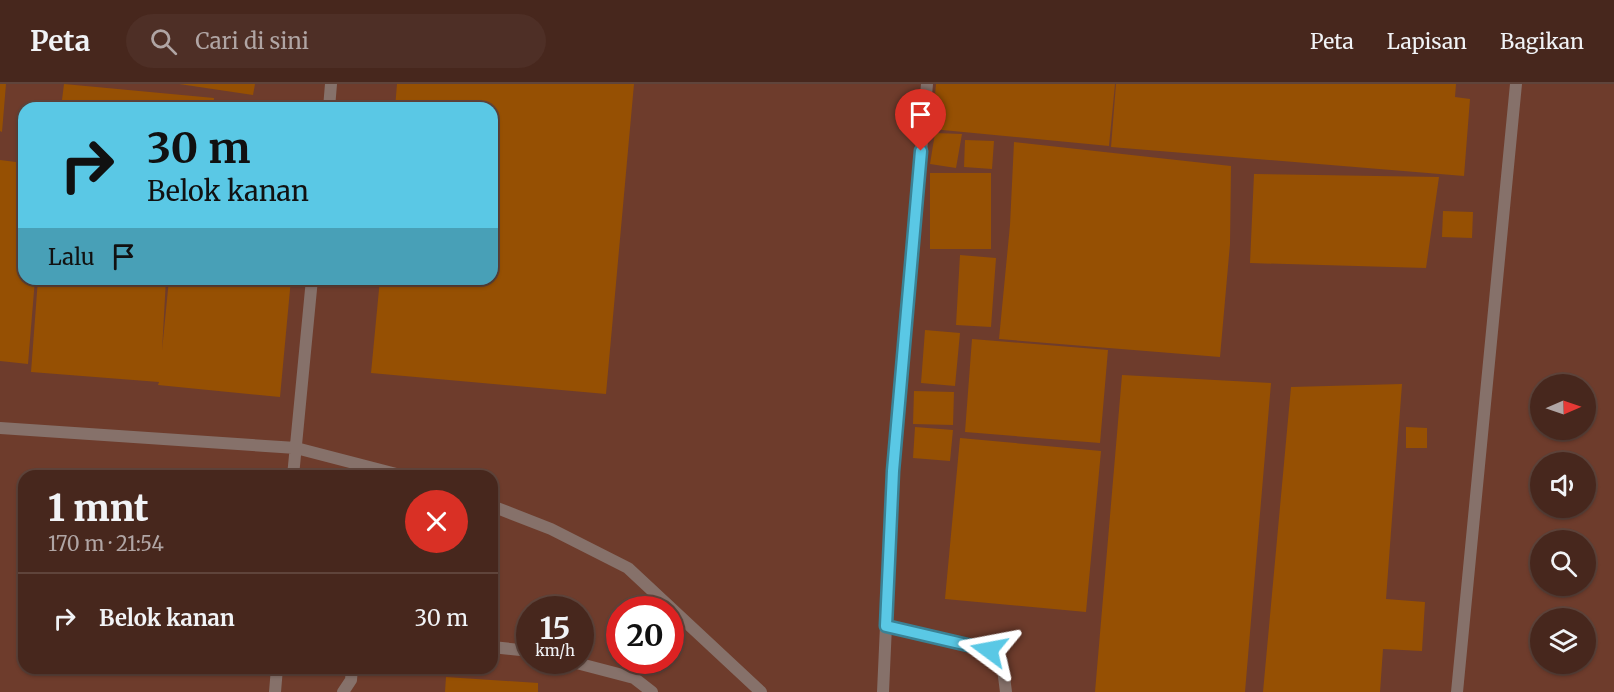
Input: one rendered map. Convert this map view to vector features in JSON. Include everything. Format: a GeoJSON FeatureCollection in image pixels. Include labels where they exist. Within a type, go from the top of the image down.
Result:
{"type":"FeatureCollection","features":[{"type":"Feature","properties":{"kind":"lane"},"geometry":{"type":"LineString","coordinates":[[330,102],[331,84]]}},
{"type":"Feature","properties":{"kind":"lane"},"geometry":{"type":"LineString","coordinates":[[883,692],[898,396],[927,84]]}},
{"type":"Feature","properties":{"kind":"lane"},"geometry":{"type":"LineString","coordinates":[[1457,692],[1516,84]]}},
{"type":"Feature","properties":{"kind":"lane"},"geometry":{"type":"LineString","coordinates":[[294,470],[311,285]]}},
{"type":"Feature","properties":{"kind":"lane"},"geometry":{"type":"LineString","coordinates":[[0,428],[296,448],[381,470]]}},
{"type":"Feature","properties":{"kind":"lane"},"geometry":{"type":"LineString","coordinates":[[498,508],[551,529],[628,568],[761,692]]}},
{"type":"Feature","properties":{"kind":"lane"},"geometry":{"type":"LineString","coordinates":[[886,626],[997,653],[1002,662],[1006,692]]}},
{"type":"Feature","properties":{"kind":"lane"},"geometry":{"type":"LineString","coordinates":[[498,648],[516,650]]}},
{"type":"Feature","properties":{"kind":"lane"},"geometry":{"type":"LineString","coordinates":[[594,668],[634,678],[652,692]]}},
{"type":"Feature","properties":{"kind":"lane"},"geometry":{"type":"LineString","coordinates":[[275,692],[276,674]]}},
{"type":"Feature","properties":{"kind":"lane"},"geometry":{"type":"LineString","coordinates":[[343,692],[351,680],[352,674]]}},
{"type":"Feature","properties":{"kind":"shaded area"},"geometry":{"type":"Polygon","coordinates":[[[0,84],[1614,84],[1614,692],[0,692],[0,84]]]}},
{"type":"Feature","properties":{"kind":"building"},"geometry":{"type":"Polygon","coordinates":[[[0,84],[6,84],[2,132],[0,131],[0,84]]]}},
{"type":"Feature","properties":{"kind":"building"},"geometry":{"type":"Polygon","coordinates":[[[64,84],[214,98],[214,102],[62,102],[64,84]]]}},
{"type":"Feature","properties":{"kind":"building"},"geometry":{"type":"Polygon","coordinates":[[[179,84],[255,84],[253,95],[179,84]]]}},
{"type":"Feature","properties":{"kind":"building"},"geometry":{"type":"Polygon","coordinates":[[[397,84],[634,84],[606,394],[371,373],[379,285],[498,285],[498,102],[396,102],[397,84]]]}},
{"type":"Feature","properties":{"kind":"building"},"geometry":{"type":"Polygon","coordinates":[[[936,84],[1115,84],[1109,146],[932,129],[936,84]]]}},
{"type":"Feature","properties":{"kind":"building"},"geometry":{"type":"Polygon","coordinates":[[[1116,84],[1456,84],[1455,97],[1470,99],[1464,176],[1111,147],[1116,84]]]}},
{"type":"Feature","properties":{"kind":"building"},"geometry":{"type":"Polygon","coordinates":[[[935,133],[962,134],[956,168],[930,164],[935,133]]]}},
{"type":"Feature","properties":{"kind":"building"},"geometry":{"type":"Polygon","coordinates":[[[965,140],[994,141],[992,169],[964,167],[965,140]]]}},
{"type":"Feature","properties":{"kind":"building"},"geometry":{"type":"Polygon","coordinates":[[[1014,142],[1231,166],[1230,244],[1220,357],[999,339],[1010,225],[1014,142]]]}},
{"type":"Feature","properties":{"kind":"building"},"geometry":{"type":"Polygon","coordinates":[[[0,160],[18,162],[18,285],[35,285],[28,364],[0,361],[0,160]]]}},
{"type":"Feature","properties":{"kind":"building"},"geometry":{"type":"Polygon","coordinates":[[[930,173],[991,173],[991,249],[930,249],[930,173]]]}},
{"type":"Feature","properties":{"kind":"building"},"geometry":{"type":"Polygon","coordinates":[[[1254,174],[1439,177],[1426,268],[1250,263],[1254,174]]]}},
{"type":"Feature","properties":{"kind":"building"},"geometry":{"type":"Polygon","coordinates":[[[1443,211],[1473,212],[1472,238],[1442,237],[1443,211]]]}},
{"type":"Feature","properties":{"kind":"building"},"geometry":{"type":"Polygon","coordinates":[[[960,255],[996,258],[991,327],[956,325],[960,255]]]}},
{"type":"Feature","properties":{"kind":"building"},"geometry":{"type":"Polygon","coordinates":[[[38,285],[166,285],[162,351],[168,285],[290,285],[280,397],[158,385],[159,382],[31,372],[38,285]]]}},
{"type":"Feature","properties":{"kind":"building"},"geometry":{"type":"Polygon","coordinates":[[[925,330],[960,333],[955,386],[921,383],[925,330]]]}},
{"type":"Feature","properties":{"kind":"building"},"geometry":{"type":"Polygon","coordinates":[[[972,339],[1108,350],[1100,443],[965,432],[972,339]]]}},
{"type":"Feature","properties":{"kind":"building"},"geometry":{"type":"Polygon","coordinates":[[[1122,375],[1271,383],[1245,692],[1095,692],[1122,375]]]}},
{"type":"Feature","properties":{"kind":"building"},"geometry":{"type":"Polygon","coordinates":[[[1402,384],[1386,599],[1425,602],[1422,651],[1383,649],[1380,692],[1263,692],[1291,387],[1402,384]]]}},
{"type":"Feature","properties":{"kind":"building"},"geometry":{"type":"Polygon","coordinates":[[[914,391],[954,392],[953,425],[913,424],[914,391]]]}},
{"type":"Feature","properties":{"kind":"building"},"geometry":{"type":"Polygon","coordinates":[[[915,427],[953,430],[950,461],[913,458],[915,427]]]}},
{"type":"Feature","properties":{"kind":"building"},"geometry":{"type":"Polygon","coordinates":[[[1406,427],[1427,428],[1427,448],[1406,448],[1406,427]]]}},
{"type":"Feature","properties":{"kind":"building"},"geometry":{"type":"Polygon","coordinates":[[[960,438],[1101,451],[1086,612],[945,599],[960,438]]]}},
{"type":"Feature","properties":{"kind":"building"},"geometry":{"type":"Polygon","coordinates":[[[446,677],[538,683],[538,692],[445,692],[446,677]]]}},
{"type":"Feature","properties":{"kind":"route"},"geometry":{"type":"LineString","coordinates":[[921,151],[898,396],[886,626],[989,650]]}}]}
